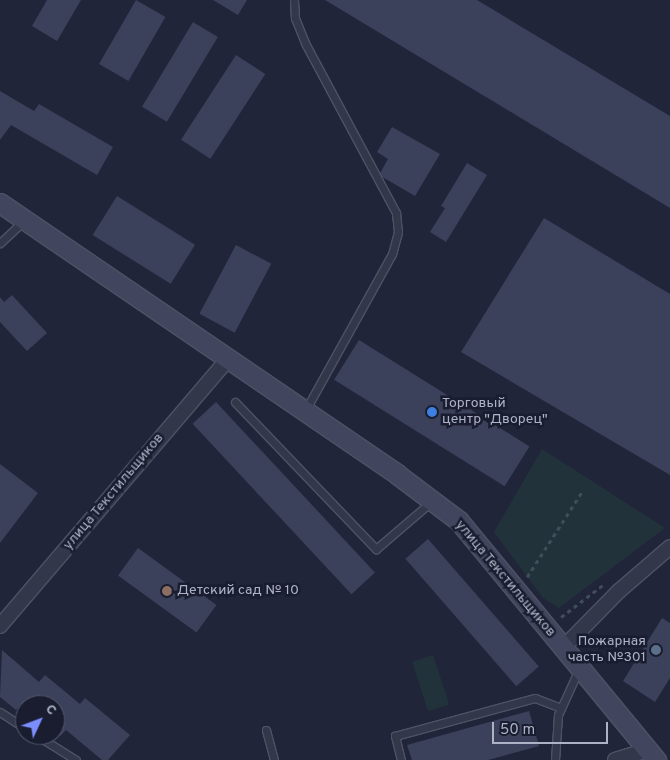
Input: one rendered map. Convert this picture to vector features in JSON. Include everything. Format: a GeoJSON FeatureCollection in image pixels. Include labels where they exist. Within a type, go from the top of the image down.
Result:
{"type":"FeatureCollection","features":[{"type":"Feature","properties":{"kind":"street","name":"улица Текстильщиков"},"geometry":{"type":"LineString","coordinates":[[0,203],[228,359],[459,521],[651,755]]}},
{"type":"Feature","properties":{"kind":"street","name":"улица Текстильщиков"},"geometry":{"type":"LineString","coordinates":[[0,626],[228,359]]}},
{"type":"Feature","properties":{"kind":"street"},"geometry":{"type":"LineString","coordinates":[[563,648],[619,591],[670,547]]}},
{"type":"Feature","properties":{"kind":"street"},"geometry":{"type":"LineString","coordinates":[[617,760],[651,755]]}},
{"type":"Feature","properties":{"kind":"lane"},"geometry":{"type":"LineString","coordinates":[[294,0],[295,18],[305,43],[396,214],[398,232],[392,254],[304,412]]}},
{"type":"Feature","properties":{"kind":"lane"},"geometry":{"type":"LineString","coordinates":[[0,243],[25,220]]}},
{"type":"Feature","properties":{"kind":"lane"},"geometry":{"type":"LineString","coordinates":[[235,402],[376,549],[432,501]]}},
{"type":"Feature","properties":{"kind":"lane"},"geometry":{"type":"LineString","coordinates":[[555,760],[558,715],[579,669]]}},
{"type":"Feature","properties":{"kind":"lane"},"geometry":{"type":"LineString","coordinates":[[402,760],[395,736],[536,698],[561,708]]}},
{"type":"Feature","properties":{"kind":"lane"},"geometry":{"type":"LineString","coordinates":[[0,712],[15,722]]}},
{"type":"Feature","properties":{"kind":"lane"},"geometry":{"type":"LineString","coordinates":[[266,730],[274,760]]}},
{"type":"Feature","properties":{"kind":"lane"},"geometry":{"type":"LineString","coordinates":[[52,745],[76,760]]}},
{"type":"Feature","properties":{"kind":"path"},"geometry":{"type":"LineString","coordinates":[[523,583],[583,490]]}},
{"type":"Feature","properties":{"kind":"shaded area"},"geometry":{"type":"Polygon","coordinates":[[[542,449],[665,528],[559,608],[543,598],[494,532],[542,449]]]}},
{"type":"Feature","properties":{"kind":"shaded area"},"geometry":{"type":"Polygon","coordinates":[[[433,655],[449,704],[428,711],[412,662],[433,655]]]}},
{"type":"Feature","properties":{"kind":"building"},"geometry":{"type":"Polygon","coordinates":[[[47,0],[81,0],[57,41],[32,26],[47,0]]]}},
{"type":"Feature","properties":{"kind":"building"},"geometry":{"type":"Polygon","coordinates":[[[136,0],[165,17],[128,81],[99,64],[136,0]]]}},
{"type":"Feature","properties":{"kind":"building"},"geometry":{"type":"Polygon","coordinates":[[[213,0],[247,0],[238,15],[213,0]]]}},
{"type":"Feature","properties":{"kind":"building"},"geometry":{"type":"Polygon","coordinates":[[[325,0],[477,0],[670,116],[670,208],[325,0]]]}},
{"type":"Feature","properties":{"kind":"building"},"geometry":{"type":"Polygon","coordinates":[[[193,22],[218,37],[167,122],[142,107],[193,22]]]}},
{"type":"Feature","properties":{"kind":"building"},"geometry":{"type":"Polygon","coordinates":[[[236,55],[265,74],[210,159],[181,140],[236,55]]]}},
{"type":"Feature","properties":{"kind":"building"},"geometry":{"type":"Polygon","coordinates":[[[0,91],[34,111],[39,104],[113,147],[97,175],[11,125],[0,140],[0,91]]]}},
{"type":"Feature","properties":{"kind":"building"},"geometry":{"type":"Polygon","coordinates":[[[392,127],[440,154],[415,196],[379,175],[388,159],[377,152],[392,127]]]}},
{"type":"Feature","properties":{"kind":"building"},"geometry":{"type":"Polygon","coordinates":[[[467,163],[487,175],[446,242],[430,232],[445,208],[441,206],[467,163]]]}},
{"type":"Feature","properties":{"kind":"building"},"geometry":{"type":"Polygon","coordinates":[[[117,196],[195,245],[171,284],[93,235],[117,196]]]}},
{"type":"Feature","properties":{"kind":"building"},"geometry":{"type":"Polygon","coordinates":[[[544,218],[670,294],[670,475],[461,352],[544,218]]]}},
{"type":"Feature","properties":{"kind":"building"},"geometry":{"type":"Polygon","coordinates":[[[236,245],[271,264],[235,333],[199,314],[236,245]]]}},
{"type":"Feature","properties":{"kind":"building"},"geometry":{"type":"Polygon","coordinates":[[[12,295],[47,333],[27,351],[0,322],[0,297],[4,302],[12,295]]]}},
{"type":"Feature","properties":{"kind":"building","name":"Торговый центр \"Дворец\""},"geometry":{"type":"Polygon","coordinates":[[[359,340],[529,447],[505,486],[334,380],[359,340]]]}},
{"type":"Feature","properties":{"kind":"building"},"geometry":{"type":"Polygon","coordinates":[[[216,402],[375,572],[352,594],[193,424],[216,402]]]}},
{"type":"Feature","properties":{"kind":"building"},"geometry":{"type":"Polygon","coordinates":[[[0,464],[38,493],[0,543],[0,464]]]}},
{"type":"Feature","properties":{"kind":"building"},"geometry":{"type":"Polygon","coordinates":[[[428,539],[539,667],[516,686],[405,559],[428,539]]]}},
{"type":"Feature","properties":{"kind":"building","name":"Детский сад № 10"},"geometry":{"type":"Polygon","coordinates":[[[138,548],[216,605],[196,633],[118,576],[138,548]]]}},
{"type":"Feature","properties":{"kind":"building","name":"Пожарная часть №301"},"geometry":{"type":"Polygon","coordinates":[[[662,618],[670,623],[670,678],[655,702],[623,681],[662,618]]]}},
{"type":"Feature","properties":{"kind":"building"},"geometry":{"type":"Polygon","coordinates":[[[2,650],[39,682],[45,675],[80,704],[85,698],[130,735],[108,760],[102,760],[65,731],[65,695],[15,695],[15,709],[0,697],[2,650]]]}},
{"type":"Feature","properties":{"kind":"building"},"geometry":{"type":"Polygon","coordinates":[[[529,711],[539,746],[488,760],[412,760],[407,745],[529,711]]]}},
{"type":"Feature","properties":{"kind":"place","name":"Торговый центр \"Дворец\""},"geometry":{"type":"Point","coordinates":[432,412]}},
{"type":"Feature","properties":{"kind":"place","name":"Детский сад № 10"},"geometry":{"type":"Point","coordinates":[167,591]}},
{"type":"Feature","properties":{"kind":"place","name":"Пожарная часть №301"},"geometry":{"type":"Point","coordinates":[656,650]}}]}
